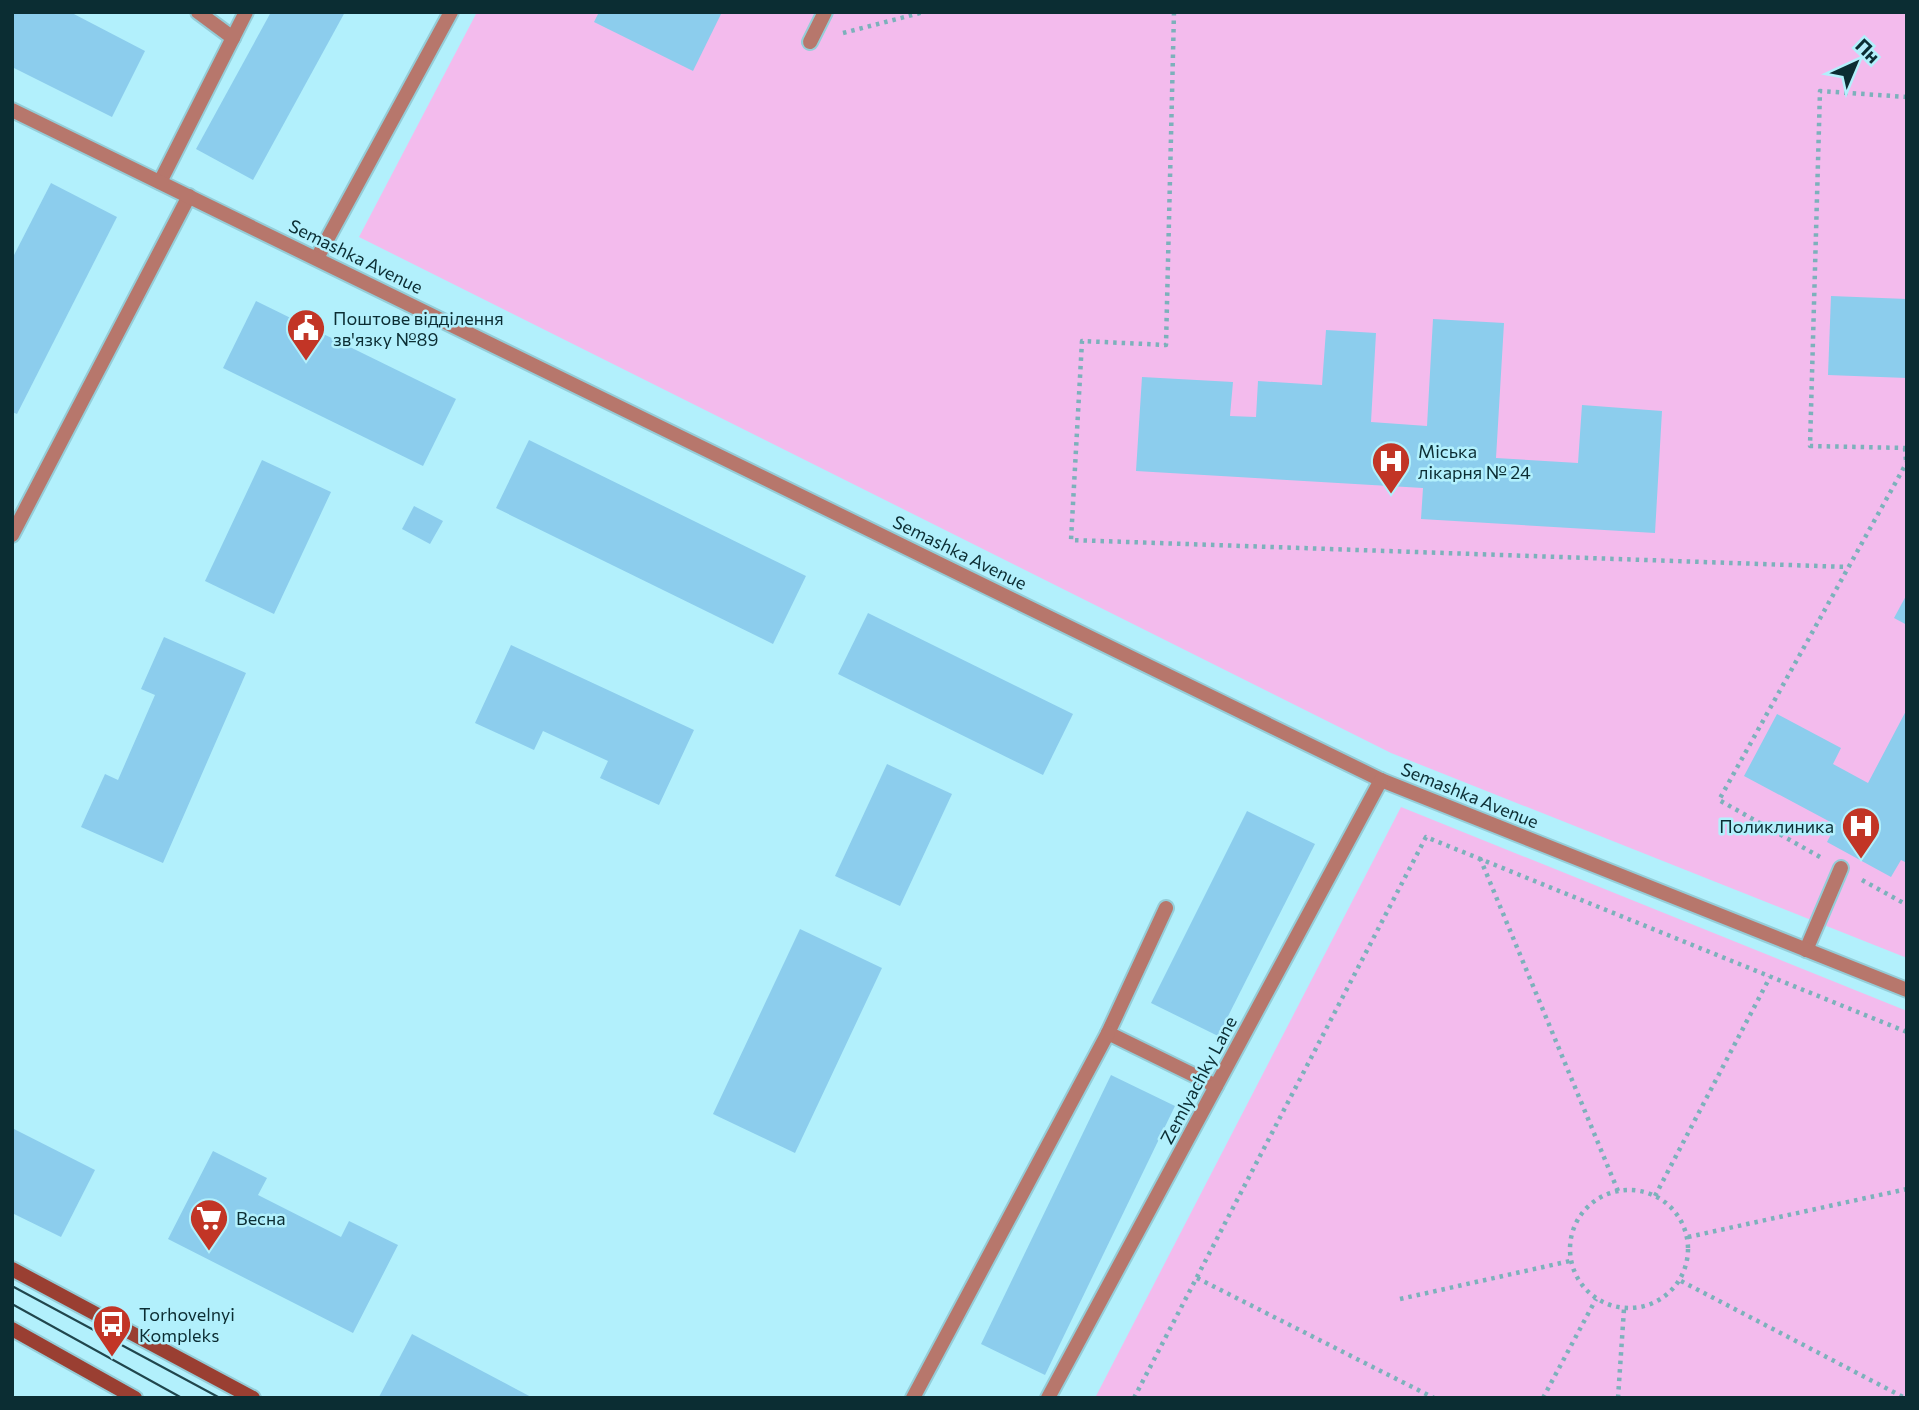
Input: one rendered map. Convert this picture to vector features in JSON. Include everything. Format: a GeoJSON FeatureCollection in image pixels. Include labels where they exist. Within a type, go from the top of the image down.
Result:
{"type":"FeatureCollection","features":[{"type":"Feature","properties":{"kind":"street"},"geometry":{"type":"LineString","coordinates":[[198,12],[233,38]]}},
{"type":"Feature","properties":{"kind":"street"},"geometry":{"type":"LineString","coordinates":[[160,182],[246,12]]}},
{"type":"Feature","properties":{"kind":"street"},"geometry":{"type":"LineString","coordinates":[[317,258],[451,12]]}},
{"type":"Feature","properties":{"kind":"street"},"geometry":{"type":"LineString","coordinates":[[810,42],[825,12]]}},
{"type":"Feature","properties":{"kind":"street","name":"Semashka Avenue"},"geometry":{"type":"LineString","coordinates":[[12,111],[1381,780],[1907,990]]}},
{"type":"Feature","properties":{"kind":"street"},"geometry":{"type":"LineString","coordinates":[[12,535],[189,196]]}},
{"type":"Feature","properties":{"kind":"street","name":"Zemlyachky Lane"},"geometry":{"type":"LineString","coordinates":[[1048,1398],[1381,780]]}},
{"type":"Feature","properties":{"kind":"street"},"geometry":{"type":"LineString","coordinates":[[1806,950],[1841,869]]}},
{"type":"Feature","properties":{"kind":"street"},"geometry":{"type":"LineString","coordinates":[[913,1398],[1108,1032],[1166,908]]}},
{"type":"Feature","properties":{"kind":"street"},"geometry":{"type":"LineString","coordinates":[[1108,1032],[1216,1086]]}},
{"type":"Feature","properties":{"kind":"street"},"geometry":{"type":"LineString","coordinates":[[12,1269],[253,1398]]}},
{"type":"Feature","properties":{"kind":"street"},"geometry":{"type":"LineString","coordinates":[[12,1329],[135,1398]]}},
{"type":"Feature","properties":{"kind":"path"},"geometry":{"type":"LineString","coordinates":[[810,42],[924,12]]}},
{"type":"Feature","properties":{"kind":"path"},"geometry":{"type":"LineString","coordinates":[[1174,12],[1166,345],[1082,341],[1071,540],[1847,567]]}},
{"type":"Feature","properties":{"kind":"path"},"geometry":{"type":"LineString","coordinates":[[1907,97],[1821,91],[1810,446],[1906,448],[1906,462],[1718,800],[1907,905]]}},
{"type":"Feature","properties":{"kind":"path"},"geometry":{"type":"LineString","coordinates":[[1134,1398],[1426,837],[1907,1032]]}},
{"type":"Feature","properties":{"kind":"path"},"geometry":{"type":"LineString","coordinates":[[1480,858],[1618,1191]]}},
{"type":"Feature","properties":{"kind":"path"},"geometry":{"type":"LineString","coordinates":[[1655,1196],[1770,977]]}},
{"type":"Feature","properties":{"kind":"path"},"geometry":{"type":"LineString","coordinates":[[1688,1237],[1907,1189]]}},
{"type":"Feature","properties":{"kind":"path"},"geometry":{"type":"LineString","coordinates":[[1618,1191],[1639,1191],[1668,1204],[1681,1219],[1688,1237],[1689,1258],[1681,1281],[1667,1296],[1645,1308],[1624,1309],[1597,1299],[1581,1285],[1570,1261],[1570,1240],[1577,1220],[1590,1204],[1618,1191]]}},
{"type":"Feature","properties":{"kind":"path"},"geometry":{"type":"LineString","coordinates":[[1400,1299],[1570,1261]]}},
{"type":"Feature","properties":{"kind":"path"},"geometry":{"type":"LineString","coordinates":[[1197,1278],[1434,1398]]}},
{"type":"Feature","properties":{"kind":"path"},"geometry":{"type":"LineString","coordinates":[[1681,1281],[1905,1398]]}},
{"type":"Feature","properties":{"kind":"path"},"geometry":{"type":"LineString","coordinates":[[1542,1398],[1597,1299]]}},
{"type":"Feature","properties":{"kind":"path"},"geometry":{"type":"LineString","coordinates":[[1618,1398],[1624,1309]]}},
{"type":"Feature","properties":{"kind":"shaded area","name":"Міська лікарня № 24"},"geometry":{"type":"Polygon","coordinates":[[[477,12],[1907,12],[1907,958],[1391,753],[359,237],[477,12]]]}},
{"type":"Feature","properties":{"kind":"shaded area"},"geometry":{"type":"Polygon","coordinates":[[[1401,807],[1907,1011],[1907,1398],[1095,1398],[1401,807]]]}},
{"type":"Feature","properties":{"kind":"building"},"geometry":{"type":"Polygon","coordinates":[[[12,12],[70,12],[145,51],[112,117],[12,67],[12,12]]]}},
{"type":"Feature","properties":{"kind":"building"},"geometry":{"type":"Polygon","coordinates":[[[271,12],[345,12],[253,180],[196,149],[271,12]]]}},
{"type":"Feature","properties":{"kind":"building"},"geometry":{"type":"Polygon","coordinates":[[[599,12],[722,12],[693,71],[594,22],[599,12]]]}},
{"type":"Feature","properties":{"kind":"building"},"geometry":{"type":"Polygon","coordinates":[[[51,183],[117,217],[17,414],[12,412],[12,259],[51,183]]]}},
{"type":"Feature","properties":{"kind":"building"},"geometry":{"type":"Polygon","coordinates":[[[1831,296],[1907,299],[1907,378],[1828,375],[1831,296]]]}},
{"type":"Feature","properties":{"kind":"building"},"geometry":{"type":"Polygon","coordinates":[[[256,301],[456,399],[423,466],[223,368],[256,301]]]}},
{"type":"Feature","properties":{"kind":"building"},"geometry":{"type":"Polygon","coordinates":[[[1433,319],[1504,323],[1496,458],[1578,463],[1582,405],[1662,411],[1655,533],[1421,519],[1423,488],[1136,471],[1142,377],[1233,382],[1230,416],[1256,417],[1258,381],[1322,385],[1326,330],[1376,333],[1371,422],[1427,426],[1433,319]]]}},
{"type":"Feature","properties":{"kind":"building"},"geometry":{"type":"Polygon","coordinates":[[[529,440],[806,576],[773,644],[496,508],[529,440]]]}},
{"type":"Feature","properties":{"kind":"building"},"geometry":{"type":"Polygon","coordinates":[[[262,460],[331,492],[274,614],[205,581],[262,460]]]}},
{"type":"Feature","properties":{"kind":"building"},"geometry":{"type":"Polygon","coordinates":[[[414,506],[443,521],[430,544],[402,529],[414,506]]]}},
{"type":"Feature","properties":{"kind":"building"},"geometry":{"type":"Polygon","coordinates":[[[1907,594],[1907,625],[1894,618],[1907,594]]]}},
{"type":"Feature","properties":{"kind":"building"},"geometry":{"type":"Polygon","coordinates":[[[868,613],[1073,714],[1043,775],[838,674],[868,613]]]}},
{"type":"Feature","properties":{"kind":"building"},"geometry":{"type":"Polygon","coordinates":[[[164,637],[246,673],[163,863],[81,827],[105,774],[118,780],[155,695],[141,689],[164,637]]]}},
{"type":"Feature","properties":{"kind":"building"},"geometry":{"type":"Polygon","coordinates":[[[511,645],[694,730],[659,805],[600,778],[608,761],[543,731],[534,750],[475,723],[511,645]]]}},
{"type":"Feature","properties":{"kind":"building"},"geometry":{"type":"Polygon","coordinates":[[[1907,709],[1907,863],[1901,860],[1891,877],[1827,842],[1836,825],[1744,776],[1777,714],[1841,748],[1833,764],[1868,783],[1907,709]]]}},
{"type":"Feature","properties":{"kind":"building"},"geometry":{"type":"Polygon","coordinates":[[[887,764],[952,794],[900,906],[835,876],[887,764]]]}},
{"type":"Feature","properties":{"kind":"building"},"geometry":{"type":"Polygon","coordinates":[[[1247,811],[1315,844],[1218,1036],[1151,1003],[1247,811]]]}},
{"type":"Feature","properties":{"kind":"building"},"geometry":{"type":"Polygon","coordinates":[[[800,929],[882,968],[795,1153],[713,1114],[800,929]]]}},
{"type":"Feature","properties":{"kind":"building"},"geometry":{"type":"Polygon","coordinates":[[[1111,1075],[1175,1106],[1045,1375],[981,1344],[1111,1075]]]}},
{"type":"Feature","properties":{"kind":"building"},"geometry":{"type":"Polygon","coordinates":[[[12,1128],[95,1170],[61,1237],[12,1213],[12,1128]]]}},
{"type":"Feature","properties":{"kind":"building"},"geometry":{"type":"Polygon","coordinates":[[[213,1151],[267,1178],[258,1195],[341,1237],[349,1221],[398,1245],[353,1333],[168,1239],[213,1151]]]}},
{"type":"Feature","properties":{"kind":"building"},"geometry":{"type":"Polygon","coordinates":[[[412,1334],[533,1398],[379,1397],[412,1334]]]}},
{"type":"Feature","properties":{"kind":"tram line"},"geometry":{"type":"LineString","coordinates":[[12,1286],[220,1398]]}},
{"type":"Feature","properties":{"kind":"tram line"},"geometry":{"type":"LineString","coordinates":[[12,1304],[182,1398]]}},
{"type":"Feature","properties":{"kind":"place","name":"Поштове відділення зв'язку №89"},"geometry":{"type":"Point","coordinates":[306,362]}},
{"type":"Feature","properties":{"kind":"place","name":"Міська лікарня № 24"},"geometry":{"type":"Point","coordinates":[1391,495]}},
{"type":"Feature","properties":{"kind":"place","name":"Поликлиника"},"geometry":{"type":"Point","coordinates":[1861,860]}},
{"type":"Feature","properties":{"kind":"place","name":"Весна"},"geometry":{"type":"Point","coordinates":[209,1252]}},
{"type":"Feature","properties":{"kind":"place","name":"Torhovelnyi Kompleks"},"geometry":{"type":"Point","coordinates":[112,1358]}}]}
